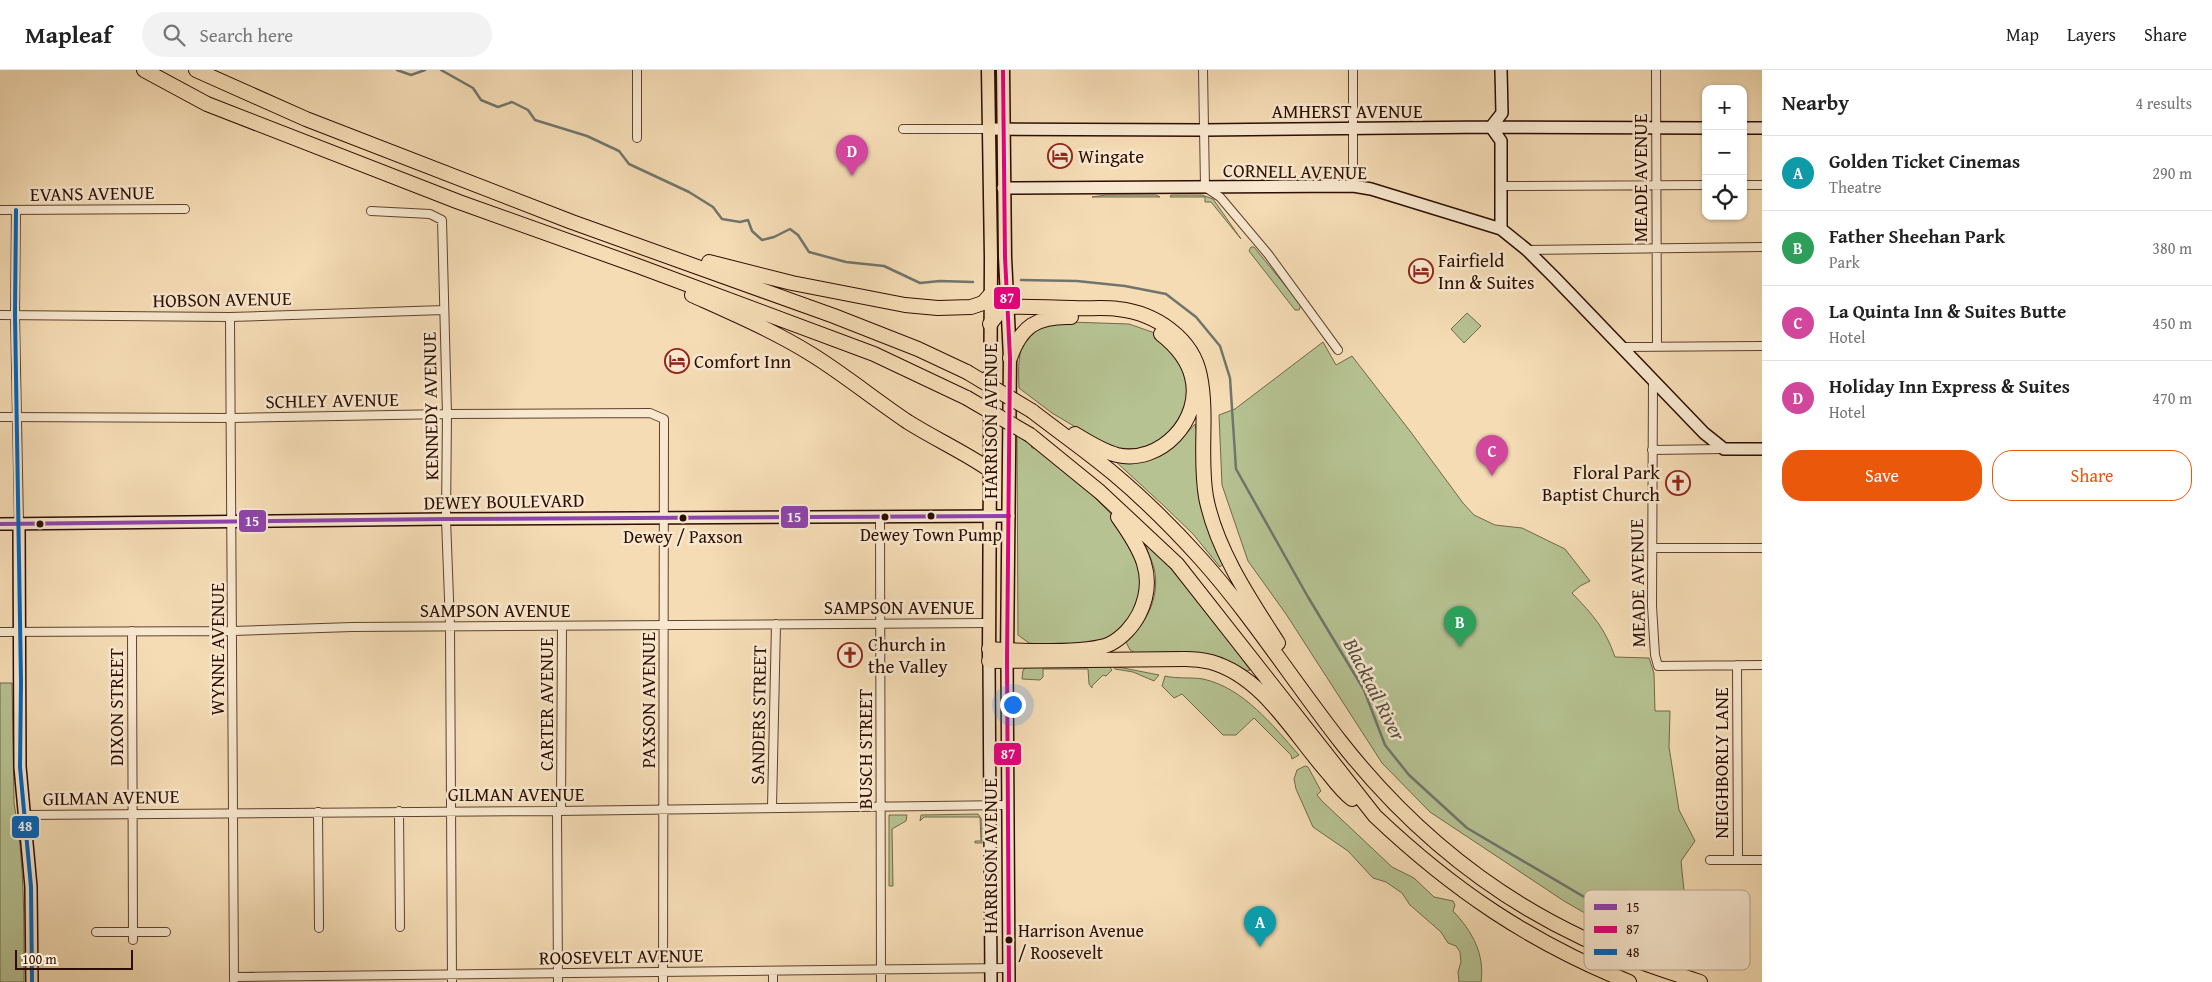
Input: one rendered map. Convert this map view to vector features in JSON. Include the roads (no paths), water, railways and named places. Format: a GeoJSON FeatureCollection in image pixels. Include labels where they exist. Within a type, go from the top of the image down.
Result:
{"type":"FeatureCollection","features":[{"type":"Feature","properties":{"kind":"highway"},"geometry":{"type":"LineString","coordinates":[[144,70],[207,104],[459,202],[874,354],[967,398],[1030,435],[1100,492],[1176,564],[1375,816]]}},
{"type":"Feature","properties":{"kind":"highway"},"geometry":{"type":"LineString","coordinates":[[196,70],[306,119],[572,222],[834,316],[918,349],[967,372],[1098,448],[1117,455],[1140,455],[1158,450],[1180,431],[1189,415],[1193,399],[1192,378],[1183,357],[1169,340],[1140,323],[1119,317],[1057,317],[1038,321],[1026,328],[1016,341],[1010,358]]}},
{"type":"Feature","properties":{"kind":"highway"},"geometry":{"type":"LineString","coordinates":[[572,222],[655,244],[718,265],[853,296],[905,305],[938,308],[978,306],[991,294]]}},
{"type":"Feature","properties":{"kind":"highway"},"geometry":{"type":"LineString","coordinates":[[638,266],[675,287],[763,328],[810,353],[899,416],[931,436],[973,458],[990,470]]}},
{"type":"Feature","properties":{"kind":"highway"},"geometry":{"type":"LineString","coordinates":[[990,324],[1008,306],[1117,309],[1133,311],[1158,322],[1183,341],[1193,354],[1200,375],[1202,463],[1207,498],[1213,521],[1229,560],[1284,652],[1295,679]]}},
{"type":"Feature","properties":{"kind":"highway"},"geometry":{"type":"LineString","coordinates":[[1032,411],[1115,474],[1165,521],[1202,560],[1239,605],[1340,740],[1384,793],[1440,847],[1496,889],[1584,939]]}},
{"type":"Feature","properties":{"kind":"highway"},"geometry":{"type":"LineString","coordinates":[[1007,655],[1096,648],[1110,644],[1135,622],[1147,591],[1148,578],[1144,562],[1136,544],[1100,492]]}},
{"type":"Feature","properties":{"kind":"highway"},"geometry":{"type":"LineString","coordinates":[[989,655],[1185,659],[1211,662],[1222,666],[1245,679],[1264,697],[1347,794],[1375,816],[1414,852],[1492,912],[1557,950],[1584,962]]}},
{"type":"Feature","properties":{"kind":"highway"},"geometry":{"type":"LineString","coordinates":[[1602,970],[1629,982]]}},
{"type":"Feature","properties":{"kind":"highway"},"geometry":{"type":"LineString","coordinates":[[1663,970],[1700,982]]}},
{"type":"Feature","properties":{"kind":"main road","name":"HARRISON AVENUE"},"geometry":{"type":"LineString","coordinates":[[988,70],[991,294],[989,655]]}},
{"type":"Feature","properties":{"kind":"main road","name":"HARRISON AVENUE"},"geometry":{"type":"LineString","coordinates":[[1003,70],[1003,188],[1010,358],[1007,655]]}},
{"type":"Feature","properties":{"kind":"street"},"geometry":{"type":"LineString","coordinates":[[637,70],[637,138]]}},
{"type":"Feature","properties":{"kind":"street"},"geometry":{"type":"LineString","coordinates":[[1203,70],[1205,187],[1220,197],[1268,254],[1338,350]]}},
{"type":"Feature","properties":{"kind":"street"},"geometry":{"type":"LineString","coordinates":[[1353,186],[1354,70]]}},
{"type":"Feature","properties":{"kind":"street"},"geometry":{"type":"LineString","coordinates":[[1501,70],[1502,113],[1492,127],[1502,141],[1501,229]]}},
{"type":"Feature","properties":{"kind":"street","name":"MEADE AVENUE"},"geometry":{"type":"LineString","coordinates":[[1656,70],[1657,346]]}},
{"type":"Feature","properties":{"kind":"street","name":"AMHERST AVENUE"},"geometry":{"type":"LineString","coordinates":[[988,129],[1702,128]]}},
{"type":"Feature","properties":{"kind":"street"},"geometry":{"type":"LineString","coordinates":[[1747,128],[1762,128]]}},
{"type":"Feature","properties":{"kind":"street"},"geometry":{"type":"LineString","coordinates":[[903,130],[988,129]]}},
{"type":"Feature","properties":{"kind":"street"},"geometry":{"type":"LineString","coordinates":[[1501,186],[1702,185]]}},
{"type":"Feature","properties":{"kind":"street"},"geometry":{"type":"LineString","coordinates":[[1747,185],[1762,185]]}},
{"type":"Feature","properties":{"kind":"street","name":"CORNELL AVENUE"},"geometry":{"type":"LineString","coordinates":[[1003,188],[1353,186],[1371,189],[1501,229],[1527,250],[1704,433],[1724,449]]}},
{"type":"Feature","properties":{"kind":"street","name":"EVANS AVENUE"},"geometry":{"type":"LineString","coordinates":[[0,210],[185,209]]}},
{"type":"Feature","properties":{"kind":"street"},"geometry":{"type":"LineString","coordinates":[[16,210],[15,315],[19,524],[20,767],[31,887],[32,982]]}},
{"type":"Feature","properties":{"kind":"street","name":"KENNEDY AVENUE"},"geometry":{"type":"LineString","coordinates":[[371,211],[430,214],[442,220],[448,414],[446,519],[450,626],[452,978]]}},
{"type":"Feature","properties":{"kind":"street"},"geometry":{"type":"LineString","coordinates":[[1527,250],[1762,248]]}},
{"type":"Feature","properties":{"kind":"street","name":"HOBSON AVENUE"},"geometry":{"type":"LineString","coordinates":[[0,315],[230,317],[444,310]]}},
{"type":"Feature","properties":{"kind":"street","name":"WYNNE AVENUE"},"geometry":{"type":"LineString","coordinates":[[230,317],[234,979]]}},
{"type":"Feature","properties":{"kind":"street"},"geometry":{"type":"LineString","coordinates":[[1622,347],[1762,346]]}},
{"type":"Feature","properties":{"kind":"street","name":"MEADE AVENUE"},"geometry":{"type":"LineString","coordinates":[[1652,379],[1652,606],[1654,655],[1658,666],[1737,665]]}},
{"type":"Feature","properties":{"kind":"street","name":"SCHLEY AVENUE"},"geometry":{"type":"LineString","coordinates":[[0,417],[232,418],[650,413],[664,419]]}},
{"type":"Feature","properties":{"kind":"street","name":"PAXSON AVENUE"},"geometry":{"type":"LineString","coordinates":[[663,982],[664,419]]}},
{"type":"Feature","properties":{"kind":"street"},"geometry":{"type":"LineString","coordinates":[[1652,450],[1762,449]]}},
{"type":"Feature","properties":{"kind":"street","name":"BUSCH STREET"},"geometry":{"type":"LineString","coordinates":[[880,516],[881,982]]}},
{"type":"Feature","properties":{"kind":"street","name":"DEWEY BOULEVARD"},"geometry":{"type":"LineString","coordinates":[[0,524],[1008,516]]}},
{"type":"Feature","properties":{"kind":"street"},"geometry":{"type":"LineString","coordinates":[[1653,548],[1762,548]]}},
{"type":"Feature","properties":{"kind":"street","name":"SAMPSON AVENUE"},"geometry":{"type":"LineString","coordinates":[[0,632],[233,631],[352,626],[562,627],[664,624],[881,625],[989,623]]}},
{"type":"Feature","properties":{"kind":"street","name":"SANDERS STREET"},"geometry":{"type":"LineString","coordinates":[[772,807],[776,624]]}},
{"type":"Feature","properties":{"kind":"street","name":"CARTER AVENUE"},"geometry":{"type":"LineString","coordinates":[[558,978],[562,627]]}},
{"type":"Feature","properties":{"kind":"street","name":"DIXON STREET"},"geometry":{"type":"LineString","coordinates":[[132,631],[134,936]]}},
{"type":"Feature","properties":{"kind":"street","name":"HARRISON AVENUE"},"geometry":{"type":"LineString","coordinates":[[989,655],[991,982]]}},
{"type":"Feature","properties":{"kind":"street","name":"HARRISON AVENUE"},"geometry":{"type":"LineString","coordinates":[[1007,655],[1009,982]]}},
{"type":"Feature","properties":{"kind":"street"},"geometry":{"type":"LineString","coordinates":[[1737,665],[1762,665]]}},
{"type":"Feature","properties":{"kind":"street","name":"NEIGHBORLY LANE"},"geometry":{"type":"LineString","coordinates":[[1737,665],[1738,860]]}},
{"type":"Feature","properties":{"kind":"street","name":"GILMAN AVENUE"},"geometry":{"type":"LineString","coordinates":[[25,815],[1008,805]]}},
{"type":"Feature","properties":{"kind":"street"},"geometry":{"type":"LineString","coordinates":[[399,811],[400,927]]}},
{"type":"Feature","properties":{"kind":"street"},"geometry":{"type":"LineString","coordinates":[[318,812],[320,928]]}},
{"type":"Feature","properties":{"kind":"street"},"geometry":{"type":"LineString","coordinates":[[1710,860],[1762,860]]}},
{"type":"Feature","properties":{"kind":"street"},"geometry":{"type":"LineString","coordinates":[[96,932],[134,936],[166,932]]}},
{"type":"Feature","properties":{"kind":"street","name":"ROOSEVELT AVENUE"},"geometry":{"type":"LineString","coordinates":[[234,979],[558,978],[663,971],[1009,968]]}},
{"type":"Feature","properties":{"kind":"street"},"geometry":{"type":"LineString","coordinates":[[773,971],[773,982]]}},
{"type":"Feature","properties":{"kind":"waterway"},"geometry":{"type":"LineString","coordinates":[[397,70],[411,75],[425,70]]}},
{"type":"Feature","properties":{"kind":"waterway"},"geometry":{"type":"LineString","coordinates":[[441,70],[473,88],[481,100],[498,107],[512,102],[528,110],[535,120],[587,136],[619,151],[629,164],[689,192],[713,207],[722,219],[740,222],[748,220],[752,231],[762,240],[774,237],[790,229],[798,235],[809,252],[846,262],[884,266],[920,283],[940,281],[973,282]]}},
{"type":"Feature","properties":{"kind":"waterway","name":"Blacktail River"},"geometry":{"type":"LineString","coordinates":[[1021,280],[1077,281],[1125,286],[1166,294],[1196,317],[1220,346],[1230,378],[1236,469],[1308,597],[1364,690],[1385,745],[1409,775],[1467,828],[1584,897]]}},
{"type":"Feature","properties":{"kind":"place","name":"Wingate"},"geometry":{"type":"Point","coordinates":[1060,156]}},
{"type":"Feature","properties":{"kind":"place","name":"Holiday Inn Express & Suites"},"geometry":{"type":"Point","coordinates":[852,176]}},
{"type":"Feature","properties":{"kind":"place","name":"Fairfield Inn & Suites"},"geometry":{"type":"Point","coordinates":[1421,271]}},
{"type":"Feature","properties":{"kind":"place","name":"Comfort Inn"},"geometry":{"type":"Point","coordinates":[677,361]}},
{"type":"Feature","properties":{"kind":"place","name":"La Quinta Inn & Suites Butte"},"geometry":{"type":"Point","coordinates":[1492,476]}},
{"type":"Feature","properties":{"kind":"place","name":"Floral Park Baptist Church"},"geometry":{"type":"Point","coordinates":[1678,483]}},
{"type":"Feature","properties":{"kind":"place","name":"Dewey Town Pump"},"geometry":{"type":"Point","coordinates":[931,516]}},
{"type":"Feature","properties":{"kind":"place","name":"Dewey / Paxson"},"geometry":{"type":"Point","coordinates":[683,518]}},
{"type":"Feature","properties":{"kind":"place","name":"Father Sheehan Park"},"geometry":{"type":"Point","coordinates":[1460,647]}},
{"type":"Feature","properties":{"kind":"place","name":"Church in the Valley"},"geometry":{"type":"Point","coordinates":[850,655]}},
{"type":"Feature","properties":{"kind":"place","name":"Harrison Avenue / Roosevelt"},"geometry":{"type":"Point","coordinates":[1009,940]}},
{"type":"Feature","properties":{"kind":"place","name":"Golden Ticket Cinemas"},"geometry":{"type":"Point","coordinates":[1260,947]}}]}
